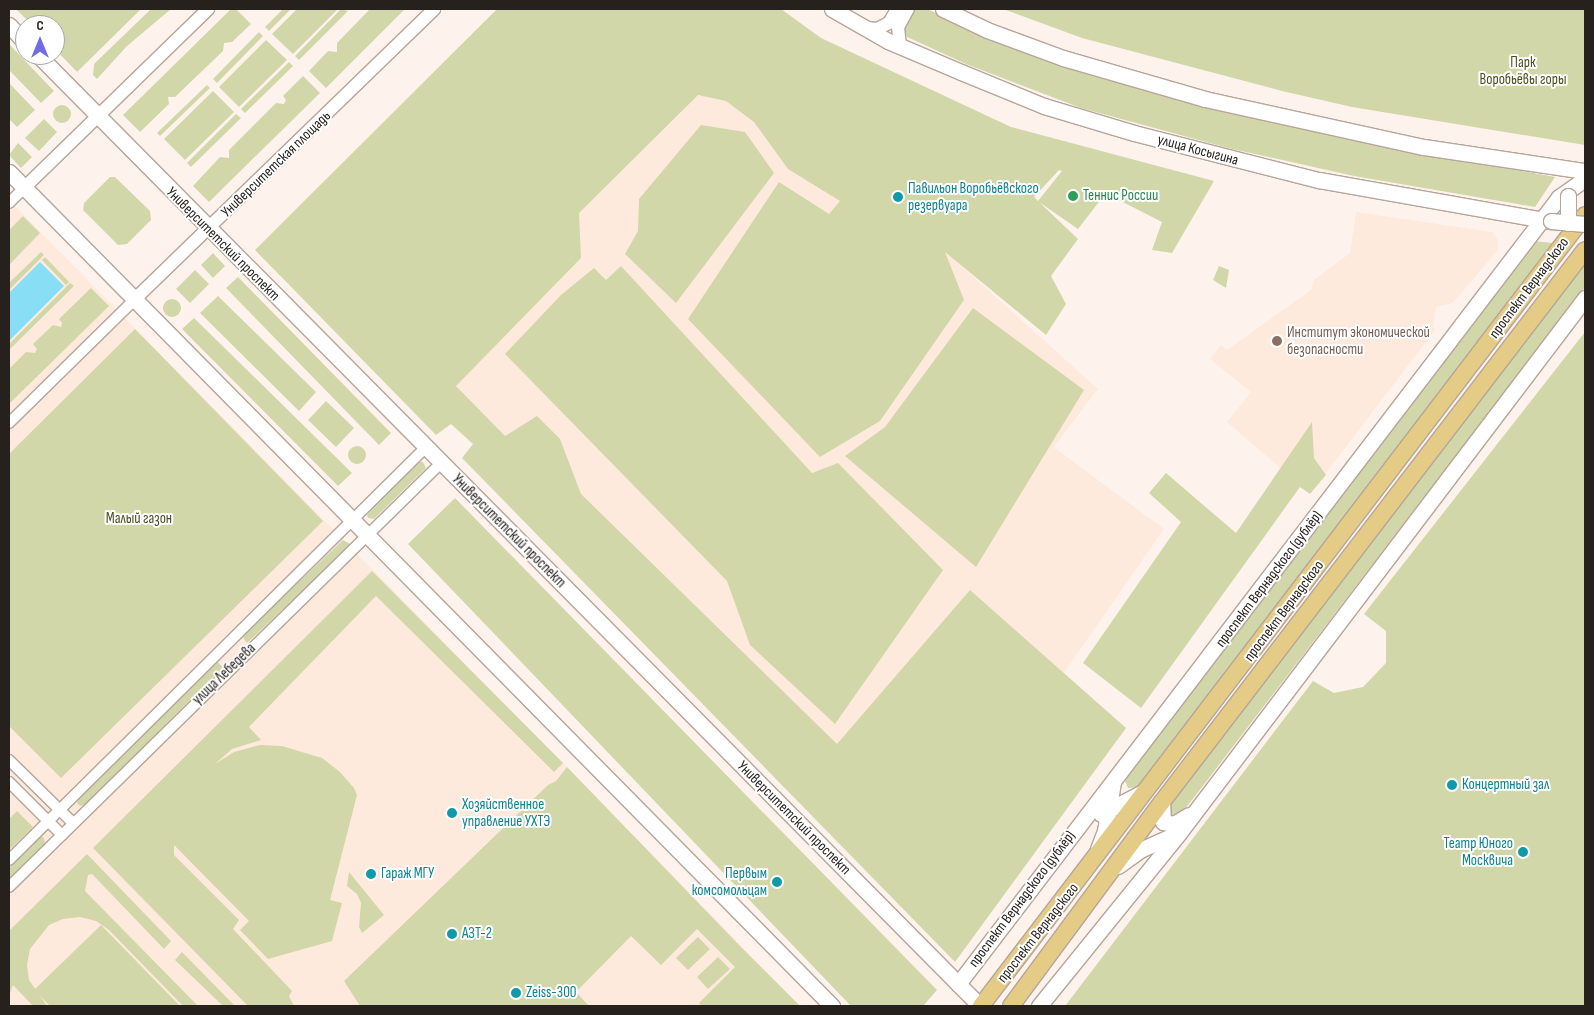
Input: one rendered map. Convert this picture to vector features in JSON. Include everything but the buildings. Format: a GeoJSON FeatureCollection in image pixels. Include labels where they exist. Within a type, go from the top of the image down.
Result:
{"type":"FeatureCollection","features":[{"type":"Feature","properties":{"kind":"main road","name":"улица Косыгина"},"geometry":{"type":"LineString","coordinates":[[832,9],[900,46],[1044,106],[1228,159],[1319,180],[1547,220],[1585,224]]}},
{"type":"Feature","properties":{"kind":"main road"},"geometry":{"type":"LineString","coordinates":[[943,9],[987,30],[1063,58],[1205,99],[1579,181],[1568,223],[1585,220]]}},
{"type":"Feature","properties":{"kind":"main road","name":"Университетский проспект"},"geometry":{"type":"LineString","coordinates":[[48,65],[981,1006]]}},
{"type":"Feature","properties":{"kind":"main road"},"geometry":{"type":"LineString","coordinates":[[9,172],[352,522],[832,1006]]}},
{"type":"Feature","properties":{"kind":"main road","name":"проспект Вернадского (дублёр)"},"geometry":{"type":"LineString","coordinates":[[958,984],[1114,777],[1129,762],[1547,220],[1560,197],[1579,181]]}},
{"type":"Feature","properties":{"kind":"main road","name":"проспект Вернадского"},"geometry":{"type":"LineString","coordinates":[[981,1006],[1585,215]]}},
{"type":"Feature","properties":{"kind":"main road","name":"проспект Вернадского"},"geometry":{"type":"LineString","coordinates":[[1011,1006],[1162,802],[1585,250]]}},
{"type":"Feature","properties":{"kind":"main road"},"geometry":{"type":"LineString","coordinates":[[1039,1006],[1069,965],[1178,833],[1585,298]]}},
{"type":"Feature","properties":{"kind":"main road"},"geometry":{"type":"LineString","coordinates":[[1129,762],[1121,780],[1124,791],[1137,793],[1149,787]]}},
{"type":"Feature","properties":{"kind":"main road"},"geometry":{"type":"LineString","coordinates":[[1092,862],[1105,831],[1114,777]]}},
{"type":"Feature","properties":{"kind":"main road"},"geometry":{"type":"LineString","coordinates":[[1076,828],[1149,787]]}},
{"type":"Feature","properties":{"kind":"main road"},"geometry":{"type":"LineString","coordinates":[[1162,802],[1161,817],[1169,824],[1192,813]]}},
{"type":"Feature","properties":{"kind":"main road"},"geometry":{"type":"LineString","coordinates":[[1111,872],[1140,850],[1178,833]]}},
{"type":"Feature","properties":{"kind":"main road"},"geometry":{"type":"LineString","coordinates":[[1067,930],[1069,965]]}},
{"type":"Feature","properties":{"kind":"street"},"geometry":{"type":"LineString","coordinates":[[9,203],[208,9]]}},
{"type":"Feature","properties":{"kind":"street","name":"Университетская площадь"},"geometry":{"type":"LineString","coordinates":[[9,423],[434,9]]}},
{"type":"Feature","properties":{"kind":"street"},"geometry":{"type":"LineString","coordinates":[[866,28],[877,29],[889,23],[897,9]]}},
{"type":"Feature","properties":{"kind":"street"},"geometry":{"type":"LineString","coordinates":[[900,46],[898,27],[908,9]]}},
{"type":"Feature","properties":{"kind":"street","name":"улица Лебедева"},"geometry":{"type":"LineString","coordinates":[[9,860],[426,447]]}},
{"type":"Feature","properties":{"kind":"street","name":"улица Лебедева"},"geometry":{"type":"LineString","coordinates":[[9,888],[243,655],[441,463]]}},
{"type":"Feature","properties":{"kind":"street"},"geometry":{"type":"LineString","coordinates":[[231,641],[232,652],[243,655]]}},
{"type":"Feature","properties":{"kind":"street"},"geometry":{"type":"LineString","coordinates":[[9,760],[73,823]]}},
{"type":"Feature","properties":{"kind":"street"},"geometry":{"type":"LineString","coordinates":[[9,782],[62,835]]}},
{"type":"Feature","properties":{"kind":"shaded area"},"geometry":{"type":"Polygon","coordinates":[[[646,20],[945,251],[1098,389],[1054,447],[1164,529],[1064,673],[1126,728],[973,928],[413,363],[646,20]]]}},
{"type":"Feature","properties":{"kind":"shaded area"},"geometry":{"type":"Polygon","coordinates":[[[9,200],[567,767],[800,1006],[9,1006],[9,200]]]}},
{"type":"Feature","properties":{"kind":"shaded area"},"geometry":{"type":"Polygon","coordinates":[[[1356,212],[1493,232],[1498,240],[1498,250],[1453,303],[1436,307],[1433,328],[1436,329],[1310,494],[1227,422],[1251,392],[1210,359],[1221,345],[1227,350],[1311,290],[1314,280],[1350,253],[1356,212]]]}},
{"type":"Feature","properties":{"kind":"green space"},"geometry":{"type":"Polygon","coordinates":[[[16,9],[141,9],[77,72],[65,59],[65,15],[22,15],[16,9]]]}},
{"type":"Feature","properties":{"kind":"green space"},"geometry":{"type":"Polygon","coordinates":[[[151,9],[171,9],[127,46],[97,79],[93,75],[94,64],[151,9]]]}},
{"type":"Feature","properties":{"kind":"green space"},"geometry":{"type":"Polygon","coordinates":[[[231,9],[236,9],[251,24],[232,42],[224,43],[223,51],[175,97],[168,97],[169,104],[140,132],[123,115],[231,9]]]}},
{"type":"Feature","properties":{"kind":"green space"},"geometry":{"type":"Polygon","coordinates":[[[283,9],[291,9],[269,31],[265,27],[283,9]]]}},
{"type":"Feature","properties":{"kind":"green space"},"geometry":{"type":"Polygon","coordinates":[[[297,9],[338,9],[293,54],[272,34],[297,9]]]}},
{"type":"Feature","properties":{"kind":"green space"},"geometry":{"type":"Polygon","coordinates":[[[341,9],[348,11],[299,60],[295,56],[341,9]]]}},
{"type":"Feature","properties":{"kind":"green space"},"geometry":{"type":"Polygon","coordinates":[[[370,9],[405,9],[326,88],[309,71],[328,51],[337,52],[337,43],[370,9]]]}},
{"type":"Feature","properties":{"kind":"green space"},"geometry":{"type":"Polygon","coordinates":[[[497,9],[781,9],[821,38],[1011,127],[1214,181],[1172,253],[1152,250],[1162,222],[1103,192],[1105,194],[1078,229],[1039,202],[1078,239],[1051,276],[1066,304],[1046,335],[945,252],[964,300],[880,421],[820,457],[688,319],[779,182],[829,214],[840,201],[788,169],[754,122],[726,101],[698,95],[579,213],[581,258],[456,386],[505,436],[537,416],[560,439],[581,494],[837,744],[970,590],[1126,728],[955,962],[462,458],[473,444],[451,424],[436,435],[255,250],[497,9]],[[1059,170],[1034,197],[1038,201],[1062,171],[1059,170]]]}},
{"type":"Feature","properties":{"kind":"green space"},"geometry":{"type":"Polygon","coordinates":[[[911,9],[927,9],[978,32],[1235,113],[1360,141],[1555,177],[1535,207],[1354,176],[1228,148],[1081,108],[966,64],[905,36],[902,27],[911,9]]]}},
{"type":"Feature","properties":{"kind":"green space","name":"Парк Воробьёвы горы"},"geometry":{"type":"Polygon","coordinates":[[[1003,9],[1585,9],[1585,145],[1352,107],[1282,91],[1082,38],[1003,9]]]}},
{"type":"Feature","properties":{"kind":"green space"},"geometry":{"type":"Polygon","coordinates":[[[259,32],[263,36],[217,83],[213,79],[259,32]]]}},
{"type":"Feature","properties":{"kind":"green space"},"geometry":{"type":"Polygon","coordinates":[[[266,40],[287,60],[239,107],[219,87],[266,40]]]}},
{"type":"Feature","properties":{"kind":"green space"},"geometry":{"type":"Polygon","coordinates":[[[9,44],[15,50],[15,65],[29,65],[54,91],[41,103],[9,70],[9,44]]]}},
{"type":"Feature","properties":{"kind":"green space"},"geometry":{"type":"Polygon","coordinates":[[[289,62],[293,66],[245,113],[241,109],[289,62]]]}},
{"type":"Feature","properties":{"kind":"green space"},"geometry":{"type":"Polygon","coordinates":[[[303,76],[320,93],[209,202],[193,186],[220,157],[229,158],[229,150],[276,103],[284,104],[286,100],[283,96],[303,76]]]}},
{"type":"Feature","properties":{"kind":"green space"},"geometry":{"type":"Polygon","coordinates":[[[9,83],[35,110],[17,127],[9,119],[9,83]]]}},
{"type":"Feature","properties":{"kind":"green space"},"geometry":{"type":"Polygon","coordinates":[[[207,85],[210,88],[160,136],[157,133],[207,85]]]}},
{"type":"Feature","properties":{"kind":"green space"},"geometry":{"type":"Polygon","coordinates":[[[213,91],[234,112],[185,160],[164,139],[213,91]]]}},
{"type":"Feature","properties":{"kind":"green space"},"geometry":{"type":"Polygon","coordinates":[[[58,105],[66,105],[71,110],[69,121],[58,123],[53,118],[53,110],[58,105]]]}},
{"type":"Feature","properties":{"kind":"green space"},"geometry":{"type":"Polygon","coordinates":[[[236,114],[241,118],[191,167],[187,163],[236,114]]]}},
{"type":"Feature","properties":{"kind":"green space"},"geometry":{"type":"Polygon","coordinates":[[[44,119],[57,132],[39,151],[25,138],[44,119]]]}},
{"type":"Feature","properties":{"kind":"green space"},"geometry":{"type":"Polygon","coordinates":[[[701,125],[745,132],[774,173],[676,303],[625,254],[638,231],[639,199],[701,125]]]}},
{"type":"Feature","properties":{"kind":"green space"},"geometry":{"type":"Polygon","coordinates":[[[18,143],[32,157],[21,168],[9,155],[18,143]]]}},
{"type":"Feature","properties":{"kind":"green space"},"geometry":{"type":"Polygon","coordinates":[[[110,177],[115,177],[150,211],[151,220],[127,244],[118,245],[83,210],[84,203],[110,177]]]}},
{"type":"Feature","properties":{"kind":"green space"},"geometry":{"type":"Polygon","coordinates":[[[23,216],[40,233],[9,265],[9,230],[23,216]]]}},
{"type":"Feature","properties":{"kind":"green space"},"geometry":{"type":"Polygon","coordinates":[[[1534,241],[1553,243],[1139,787],[1128,788],[1125,781],[1129,773],[1534,241]]]}},
{"type":"Feature","properties":{"kind":"green space"},"geometry":{"type":"Polygon","coordinates":[[[41,252],[44,255],[9,290],[9,283],[41,252]]]}},
{"type":"Feature","properties":{"kind":"green space"},"geometry":{"type":"Polygon","coordinates":[[[213,253],[225,266],[213,278],[201,265],[213,253]]]}},
{"type":"Feature","properties":{"kind":"green space"},"geometry":{"type":"Polygon","coordinates":[[[45,257],[69,282],[66,285],[42,260],[45,257]]]}},
{"type":"Feature","properties":{"kind":"green space"},"geometry":{"type":"Polygon","coordinates":[[[1585,261],[1585,287],[1179,817],[1171,820],[1164,810],[1585,261]]]}},
{"type":"Feature","properties":{"kind":"green space"},"geometry":{"type":"Polygon","coordinates":[[[621,266],[812,473],[838,463],[943,570],[835,724],[750,645],[727,581],[505,354],[561,295],[594,268],[606,280],[621,266]]]}},
{"type":"Feature","properties":{"kind":"green space"},"geometry":{"type":"Polygon","coordinates":[[[1219,266],[1229,270],[1226,288],[1213,280],[1219,266]]]}},
{"type":"Feature","properties":{"kind":"green space"},"geometry":{"type":"Polygon","coordinates":[[[195,270],[209,284],[190,303],[176,289],[195,270]]]}},
{"type":"Feature","properties":{"kind":"green space"},"geometry":{"type":"Polygon","coordinates":[[[238,277],[391,433],[379,445],[226,288],[238,277]]]}},
{"type":"Feature","properties":{"kind":"green space"},"geometry":{"type":"Polygon","coordinates":[[[70,283],[74,286],[9,350],[9,344],[70,283]]]}},
{"type":"Feature","properties":{"kind":"green space"},"geometry":{"type":"Polygon","coordinates":[[[91,288],[109,306],[9,404],[9,369],[26,352],[35,353],[37,349],[33,344],[53,325],[61,327],[62,323],[59,319],[91,288]]]}},
{"type":"Feature","properties":{"kind":"green space"},"geometry":{"type":"Polygon","coordinates":[[[218,296],[316,392],[299,411],[200,313],[218,296]]]}},
{"type":"Feature","properties":{"kind":"green space"},"geometry":{"type":"Polygon","coordinates":[[[168,299],[176,299],[181,304],[179,315],[168,317],[163,312],[163,304],[168,299]]]}},
{"type":"Feature","properties":{"kind":"green space"},"geometry":{"type":"Polygon","coordinates":[[[973,308],[1084,390],[976,567],[845,456],[885,427],[973,308]]]}},
{"type":"Feature","properties":{"kind":"green space"},"geometry":{"type":"Polygon","coordinates":[[[194,318],[352,473],[338,486],[182,329],[194,318]]]}},
{"type":"Feature","properties":{"kind":"green space","name":"Малый газон"},"geometry":{"type":"Polygon","coordinates":[[[135,329],[323,521],[61,778],[9,726],[9,454],[135,329]]]}},
{"type":"Feature","properties":{"kind":"green space"},"geometry":{"type":"Polygon","coordinates":[[[1585,332],[1585,1006],[1065,1006],[1313,681],[1334,693],[1363,687],[1386,663],[1386,631],[1364,614],[1585,332]]]}},
{"type":"Feature","properties":{"kind":"green space"},"geometry":{"type":"Polygon","coordinates":[[[326,401],[354,428],[336,447],[308,420],[326,401]]]}},
{"type":"Feature","properties":{"kind":"green space"},"geometry":{"type":"Polygon","coordinates":[[[1312,422],[1314,458],[1326,475],[1310,494],[1300,487],[1141,708],[1083,663],[1181,522],[1149,493],[1166,473],[1236,533],[1312,422]]]}},
{"type":"Feature","properties":{"kind":"green space"},"geometry":{"type":"Polygon","coordinates":[[[357,446],[363,449],[366,455],[363,461],[357,464],[351,461],[348,455],[351,449],[357,446]]]}},
{"type":"Feature","properties":{"kind":"green space"},"geometry":{"type":"Polygon","coordinates":[[[419,462],[423,462],[426,468],[374,519],[368,518],[367,515],[419,462]]]}},
{"type":"Feature","properties":{"kind":"green space"},"geometry":{"type":"Polygon","coordinates":[[[455,498],[937,990],[923,1006],[851,1006],[408,544],[455,498]]]}},
{"type":"Feature","properties":{"kind":"green space"},"geometry":{"type":"Polygon","coordinates":[[[343,540],[350,544],[349,547],[247,643],[242,636],[343,540]]]}},
{"type":"Feature","properties":{"kind":"green space"},"geometry":{"type":"Polygon","coordinates":[[[372,571],[563,763],[554,772],[376,596],[249,727],[261,740],[232,749],[215,764],[234,752],[260,745],[282,746],[322,758],[340,772],[354,788],[357,795],[330,900],[342,903],[332,941],[268,959],[240,930],[249,921],[174,845],[174,855],[239,920],[233,929],[292,991],[289,996],[294,1006],[248,1006],[93,848],[372,571]]]}},
{"type":"Feature","properties":{"kind":"green space"},"geometry":{"type":"Polygon","coordinates":[[[216,661],[223,667],[86,804],[80,806],[77,803],[79,797],[216,661]]]}},
{"type":"Feature","properties":{"kind":"green space"},"geometry":{"type":"Polygon","coordinates":[[[567,767],[800,1006],[702,1006],[699,1003],[735,967],[697,929],[661,965],[631,936],[576,992],[589,1006],[360,1006],[344,981],[548,785],[556,781],[567,767]]]}},
{"type":"Feature","properties":{"kind":"green space"},"geometry":{"type":"Polygon","coordinates":[[[17,811],[33,827],[9,850],[9,819],[17,811]]]}},
{"type":"Feature","properties":{"kind":"green space"},"geometry":{"type":"Polygon","coordinates":[[[39,837],[43,837],[46,844],[9,881],[9,868],[39,837]]]}},
{"type":"Feature","properties":{"kind":"green space"},"geometry":{"type":"Polygon","coordinates":[[[87,854],[171,941],[164,949],[92,874],[88,875],[85,891],[198,1006],[183,1006],[109,930],[96,921],[80,917],[63,919],[49,925],[30,949],[27,965],[29,980],[47,1006],[33,1006],[13,985],[9,996],[9,931],[87,854]]]}},
{"type":"Feature","properties":{"kind":"green space"},"geometry":{"type":"Polygon","coordinates":[[[349,872],[384,915],[362,933],[359,927],[361,903],[357,894],[347,886],[349,872]]]}},
{"type":"Feature","properties":{"kind":"green space"},"geometry":{"type":"Polygon","coordinates":[[[101,925],[180,1006],[50,1006],[34,990],[101,925]]]}},
{"type":"Feature","properties":{"kind":"green space"},"geometry":{"type":"Polygon","coordinates":[[[698,937],[710,949],[688,970],[676,958],[698,937]]]}},
{"type":"Feature","properties":{"kind":"green space"},"geometry":{"type":"Polygon","coordinates":[[[182,952],[235,1006],[223,1006],[175,960],[182,952]]]}},
{"type":"Feature","properties":{"kind":"green space"},"geometry":{"type":"Polygon","coordinates":[[[718,957],[730,969],[708,989],[697,977],[718,957]]]}},
{"type":"Feature","properties":{"kind":"water"},"geometry":{"type":"Polygon","coordinates":[[[40,262],[64,286],[9,341],[9,293],[40,262]]]}},
{"type":"Feature","properties":{"kind":"place","name":"Теннис России"},"geometry":{"type":"Point","coordinates":[1073,196]}},
{"type":"Feature","properties":{"kind":"place","name":"Павильон Воробьёвского резервуара"},"geometry":{"type":"Point","coordinates":[898,197]}},
{"type":"Feature","properties":{"kind":"place","name":"Институт экономической безопасности"},"geometry":{"type":"Point","coordinates":[1277,341]}},
{"type":"Feature","properties":{"kind":"place","name":"Концертный зал"},"geometry":{"type":"Point","coordinates":[1452,785]}},
{"type":"Feature","properties":{"kind":"place","name":"Хозяйственное управление УХТЭ"},"geometry":{"type":"Point","coordinates":[452,813]}},
{"type":"Feature","properties":{"kind":"place","name":"Театр Юного Москвича"},"geometry":{"type":"Point","coordinates":[1523,852]}},
{"type":"Feature","properties":{"kind":"place","name":"Гараж МГУ"},"geometry":{"type":"Point","coordinates":[371,874]}},
{"type":"Feature","properties":{"kind":"place","name":"Первым комсомольцам"},"geometry":{"type":"Point","coordinates":[777,882]}},
{"type":"Feature","properties":{"kind":"place","name":"АЗТ-2"},"geometry":{"type":"Point","coordinates":[452,934]}},
{"type":"Feature","properties":{"kind":"place","name":"Zeiss-300"},"geometry":{"type":"Point","coordinates":[516,993]}}]}
